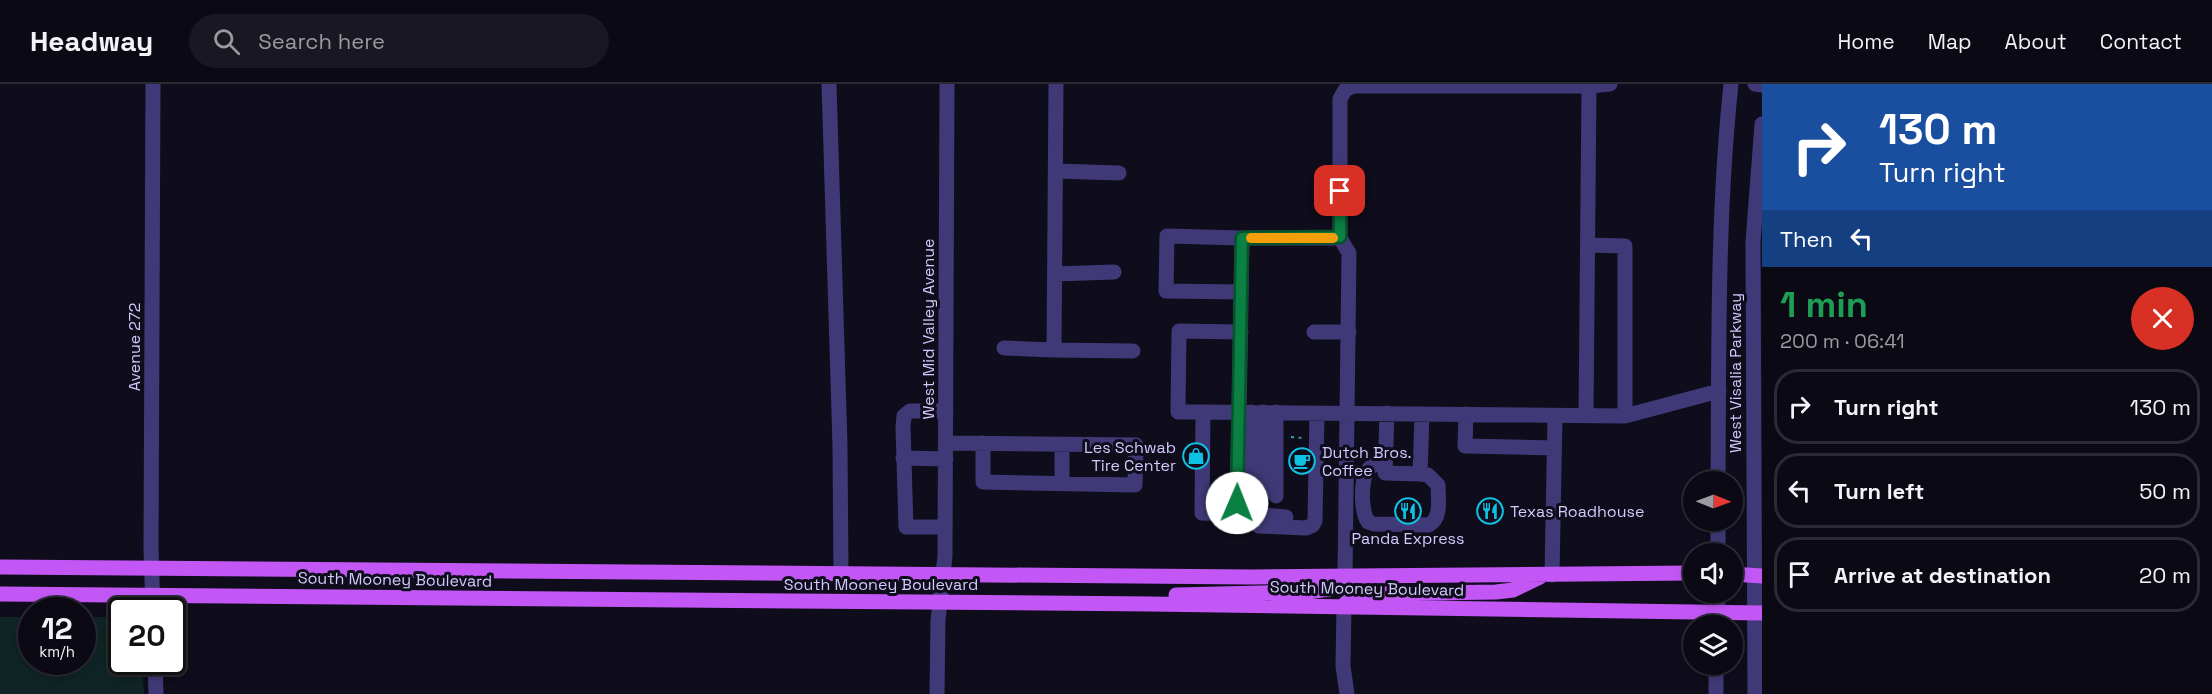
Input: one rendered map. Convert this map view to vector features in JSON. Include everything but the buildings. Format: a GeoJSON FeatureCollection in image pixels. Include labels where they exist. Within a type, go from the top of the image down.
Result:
{"type":"FeatureCollection","features":[{"type":"Feature","properties":{"kind":"main road","name":"South Mooney Boulevard"},"geometry":{"type":"LineString","coordinates":[[0,567],[1345,577],[1683,573]]}},
{"type":"Feature","properties":{"kind":"main road"},"geometry":{"type":"LineString","coordinates":[[1743,574],[1758,575]]}},
{"type":"Feature","properties":{"kind":"main road"},"geometry":{"type":"LineString","coordinates":[[1344,606],[1352,598],[1366,594],[1469,593],[1513,590],[1547,575]]}},
{"type":"Feature","properties":{"kind":"main road"},"geometry":{"type":"LineString","coordinates":[[1150,604],[1176,595],[1307,592],[1330,589],[1341,583],[1345,577]]}},
{"type":"Feature","properties":{"kind":"main road","name":"South Mooney Boulevard"},"geometry":{"type":"LineString","coordinates":[[0,594],[1344,606],[1683,618]]}},
{"type":"Feature","properties":{"kind":"main road","name":"South Mooney Boulevard"},"geometry":{"type":"LineString","coordinates":[[1740,615],[1758,612]]}},
{"type":"Feature","properties":{"kind":"street","name":"Avenue 272"},"geometry":{"type":"LineString","coordinates":[[152,595],[153,84]]}},
{"type":"Feature","properties":{"kind":"street"},"geometry":{"type":"LineString","coordinates":[[829,84],[840,446],[841,572]]}},
{"type":"Feature","properties":{"kind":"street","name":"West Mid Valley Avenue"},"geometry":{"type":"LineString","coordinates":[[937,694],[939,602],[945,527],[947,84]]}},
{"type":"Feature","properties":{"kind":"street"},"geometry":{"type":"LineString","coordinates":[[1054,350],[1056,84]]}},
{"type":"Feature","properties":{"kind":"street"},"geometry":{"type":"LineString","coordinates":[[1345,577],[1349,253],[1340,237],[1340,99],[1344,90],[1353,86],[1501,88],[1610,84]]}},
{"type":"Feature","properties":{"kind":"street","name":"West Visalia Parkway"},"geometry":{"type":"LineString","coordinates":[[1718,471],[1721,231],[1731,84]]}},
{"type":"Feature","properties":{"kind":"street"},"geometry":{"type":"LineString","coordinates":[[1755,84],[1762,85]]}},
{"type":"Feature","properties":{"kind":"street"},"geometry":{"type":"LineString","coordinates":[[1586,416],[1589,86]]}},
{"type":"Feature","properties":{"kind":"street","name":"West Visalia Parkway"},"geometry":{"type":"LineString","coordinates":[[1755,694],[1758,575],[1757,370],[1753,242],[1762,124]]}},
{"type":"Feature","properties":{"kind":"street"},"geometry":{"type":"LineString","coordinates":[[1056,171],[1119,173]]}},
{"type":"Feature","properties":{"kind":"street"},"geometry":{"type":"LineString","coordinates":[[1241,292],[1166,291],[1167,236],[1340,237]]}},
{"type":"Feature","properties":{"kind":"street"},"geometry":{"type":"LineString","coordinates":[[1242,238],[1241,332],[1257,412],[1263,515],[1305,517],[1310,516],[1315,509],[1317,418]]}},
{"type":"Feature","properties":{"kind":"street"},"geometry":{"type":"LineString","coordinates":[[1588,245],[1625,246],[1625,416]]}},
{"type":"Feature","properties":{"kind":"street"},"geometry":{"type":"LineString","coordinates":[[1055,274],[1114,272]]}},
{"type":"Feature","properties":{"kind":"street"},"geometry":{"type":"LineString","coordinates":[[1241,332],[1179,331],[1178,412],[1257,412],[1317,418],[1348,413],[1625,416],[1719,390]]}},
{"type":"Feature","properties":{"kind":"street"},"geometry":{"type":"LineString","coordinates":[[1314,332],[1349,332]]}},
{"type":"Feature","properties":{"kind":"street"},"geometry":{"type":"LineString","coordinates":[[1004,348],[1133,351]]}},
{"type":"Feature","properties":{"kind":"street"},"geometry":{"type":"LineString","coordinates":[[945,527],[906,527],[903,458],[904,416],[910,411],[946,411]]}},
{"type":"Feature","properties":{"kind":"street"},"geometry":{"type":"LineString","coordinates":[[1203,412],[1202,513],[1227,514],[1235,511],[1257,412]]}},
{"type":"Feature","properties":{"kind":"street"},"geometry":{"type":"LineString","coordinates":[[1257,412],[1276,436],[1276,496]]}},
{"type":"Feature","properties":{"kind":"street"},"geometry":{"type":"LineString","coordinates":[[1385,458],[1371,466],[1366,474],[1363,487],[1364,516],[1368,522],[1429,525],[1434,522],[1437,516],[1438,485],[1428,475],[1385,473],[1387,413]]}},
{"type":"Feature","properties":{"kind":"street"},"geometry":{"type":"LineString","coordinates":[[1420,474],[1422,414]]}},
{"type":"Feature","properties":{"kind":"street"},"geometry":{"type":"LineString","coordinates":[[1466,414],[1465,446],[1554,448]]}},
{"type":"Feature","properties":{"kind":"street"},"geometry":{"type":"LineString","coordinates":[[1547,575],[1555,416]]}},
{"type":"Feature","properties":{"kind":"street"},"geometry":{"type":"LineString","coordinates":[[903,458],[983,443],[1136,445],[1135,485],[983,482],[983,443]]}},
{"type":"Feature","properties":{"kind":"street"},"geometry":{"type":"LineString","coordinates":[[1062,444],[1062,484]]}},
{"type":"Feature","properties":{"kind":"street"},"geometry":{"type":"LineString","coordinates":[[1344,606],[1343,666],[1347,694]]}},
{"type":"Feature","properties":{"kind":"street"},"geometry":{"type":"LineString","coordinates":[[155,675],[156,694]]}},
{"type":"Feature","properties":{"kind":"street"},"geometry":{"type":"LineString","coordinates":[[1716,675],[1716,694]]}},
{"type":"Feature","properties":{"kind":"path"},"geometry":{"type":"LineString","coordinates":[[1276,436],[1311,438],[1311,423],[1317,418]]}},
{"type":"Feature","properties":{"kind":"green space"},"geometry":{"type":"Polygon","coordinates":[[[0,617],[18,617],[18,675],[96,675],[96,617],[108,617],[108,675],[143,675],[144,694],[0,694],[0,617]]]}},
{"type":"Feature","properties":{"kind":"slow traffic"},"geometry":{"type":"LineString","coordinates":[[1251,238],[1333,238]]}},
{"type":"Feature","properties":{"kind":"place","name":"Les Schwab Tire Center"},"geometry":{"type":"Point","coordinates":[1196,456]}},
{"type":"Feature","properties":{"kind":"place","name":"Dutch Bros. Coffee"},"geometry":{"type":"Point","coordinates":[1302,461]}},
{"type":"Feature","properties":{"kind":"place","name":"Panda Express"},"geometry":{"type":"Point","coordinates":[1408,511]}},
{"type":"Feature","properties":{"kind":"place","name":"Texas Roadhouse"},"geometry":{"type":"Point","coordinates":[1490,511]}},
{"type":"Feature","properties":{"kind":"route"},"geometry":{"type":"LineString","coordinates":[[1237,503],[1242,238],[1340,237],[1340,191]]}}]}
